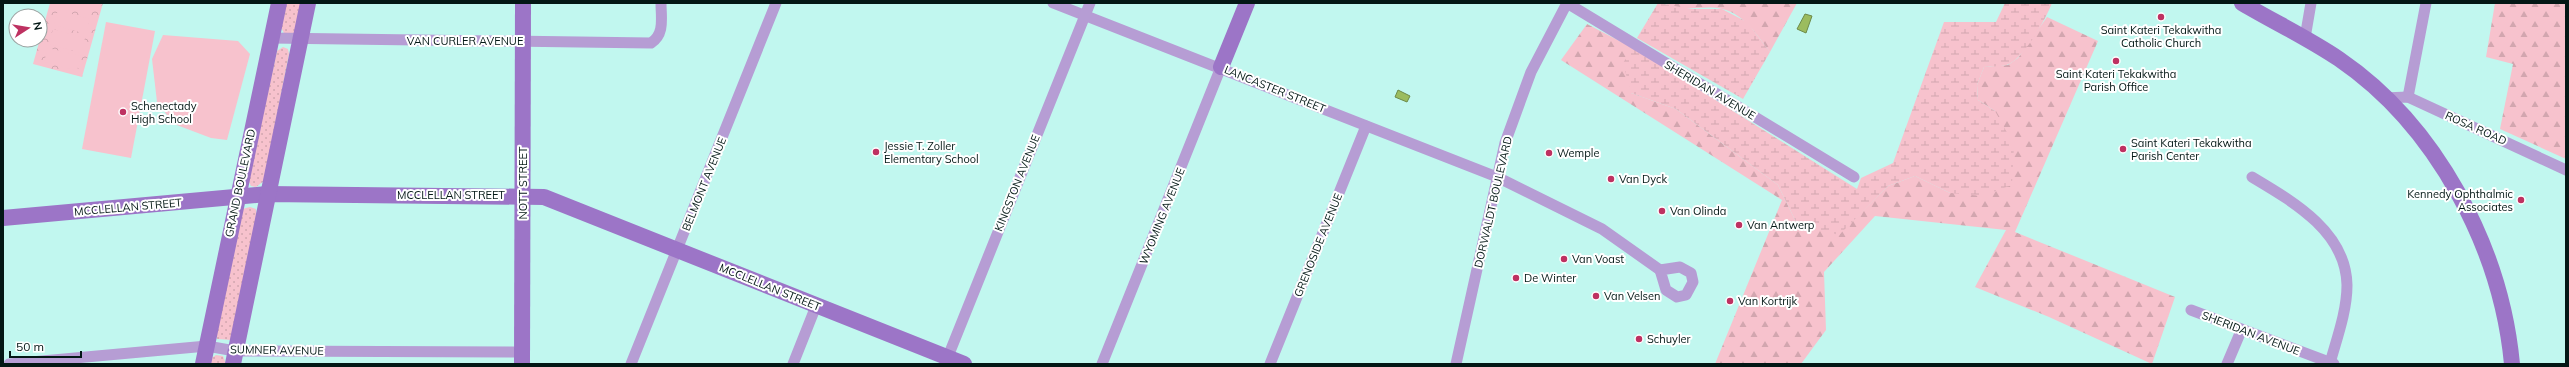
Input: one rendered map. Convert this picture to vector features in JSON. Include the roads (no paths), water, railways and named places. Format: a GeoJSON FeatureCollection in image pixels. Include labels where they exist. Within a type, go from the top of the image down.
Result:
{"type":"FeatureCollection","features":[{"type":"Feature","properties":{"kind":"street","name":"GRAND BOULEVARD"},"geometry":{"type":"LineString","coordinates":[[204,364],[237,196],[279,3]]}},
{"type":"Feature","properties":{"kind":"street"},"geometry":{"type":"LineString","coordinates":[[234,358],[308,3]]}},
{"type":"Feature","properties":{"kind":"street","name":"NOTT STREET"},"geometry":{"type":"LineString","coordinates":[[522,358],[523,3]]}},
{"type":"Feature","properties":{"kind":"street","name":"VAN CURLER AVENUE"},"geometry":{"type":"LineString","coordinates":[[271,38],[300,40],[651,43],[658,38],[661,32],[661,3]]}},
{"type":"Feature","properties":{"kind":"street","name":"BELMONT AVENUE"},"geometry":{"type":"LineString","coordinates":[[632,364],[776,3]]}},
{"type":"Feature","properties":{"kind":"street","name":"LANCASTER STREET"},"geometry":{"type":"LineString","coordinates":[[1053,3],[1221,67],[1497,177],[1602,229],[1660,270]]}},
{"type":"Feature","properties":{"kind":"street","name":"KINGSTON AVENUE"},"geometry":{"type":"LineString","coordinates":[[946,361],[1090,3]]}},
{"type":"Feature","properties":{"kind":"street"},"geometry":{"type":"LineString","coordinates":[[1221,67],[1247,3]]}},
{"type":"Feature","properties":{"kind":"street","name":"DORWALDT BOULEVARD"},"geometry":{"type":"LineString","coordinates":[[1456,364],[1505,143],[1531,72],[1567,3]]}},
{"type":"Feature","properties":{"kind":"street","name":"SHERIDAN AVENUE"},"geometry":{"type":"LineString","coordinates":[[1567,3],[1854,177]]}},
{"type":"Feature","properties":{"kind":"street"},"geometry":{"type":"LineString","coordinates":[[2242,3],[2305,38],[2360,75],[2384,98],[2426,145],[2459,193],[2475,225],[2501,295],[2512,364]]}},
{"type":"Feature","properties":{"kind":"street"},"geometry":{"type":"LineString","coordinates":[[2305,38],[2311,3]]}},
{"type":"Feature","properties":{"kind":"street"},"geometry":{"type":"LineString","coordinates":[[2408,97],[2426,3]]}},
{"type":"Feature","properties":{"kind":"street","name":"WYOMING AVENUE"},"geometry":{"type":"LineString","coordinates":[[1102,364],[1221,67]]}},
{"type":"Feature","properties":{"kind":"street","name":"ROSA ROAD"},"geometry":{"type":"LineString","coordinates":[[2384,98],[2408,97],[2566,170]]}},
{"type":"Feature","properties":{"kind":"street","name":"GRENOSIDE AVENUE"},"geometry":{"type":"LineString","coordinates":[[1270,364],[1366,126]]}},
{"type":"Feature","properties":{"kind":"street"},"geometry":{"type":"LineString","coordinates":[[2252,177],[2306,211],[2326,232],[2342,261],[2347,284],[2344,312],[2332,363]]}},
{"type":"Feature","properties":{"kind":"street","name":"MCCLELLAN STREET"},"geometry":{"type":"LineString","coordinates":[[3,218],[267,194],[544,197],[678,249],[946,361],[964,364]]}},
{"type":"Feature","properties":{"kind":"street"},"geometry":{"type":"LineString","coordinates":[[793,364],[816,306]]}},
{"type":"Feature","properties":{"kind":"street","name":"SHERIDAN AVENUE"},"geometry":{"type":"LineString","coordinates":[[2191,310],[2332,363]]}},
{"type":"Feature","properties":{"kind":"street"},"geometry":{"type":"LineString","coordinates":[[2227,364],[2242,330]]}},
{"type":"Feature","properties":{"kind":"street","name":"SUMNER AVENUE"},"geometry":{"type":"LineString","coordinates":[[9,364],[207,346],[234,358],[522,358]]}},
{"type":"Feature","properties":{"kind":"place","name":"Saint Kateri Tekakwitha Catholic Church"},"geometry":{"type":"Point","coordinates":[2161,17]}},
{"type":"Feature","properties":{"kind":"place","name":"Saint Kateri Tekakwitha Parish Office"},"geometry":{"type":"Point","coordinates":[2116,61]}},
{"type":"Feature","properties":{"kind":"place","name":"Schenectady High School"},"geometry":{"type":"Point","coordinates":[123,112]}},
{"type":"Feature","properties":{"kind":"place","name":"Saint Kateri Tekakwitha Parish Center"},"geometry":{"type":"Point","coordinates":[2123,149]}},
{"type":"Feature","properties":{"kind":"place","name":"Jessie T. Zoller Elementary School"},"geometry":{"type":"Point","coordinates":[876,152]}},
{"type":"Feature","properties":{"kind":"place","name":"Wemple"},"geometry":{"type":"Point","coordinates":[1549,153]}},
{"type":"Feature","properties":{"kind":"place","name":"Van Dyck"},"geometry":{"type":"Point","coordinates":[1611,179]}},
{"type":"Feature","properties":{"kind":"place","name":"Kennedy Ophthalmic Associates"},"geometry":{"type":"Point","coordinates":[2521,200]}},
{"type":"Feature","properties":{"kind":"place","name":"Van Olinda"},"geometry":{"type":"Point","coordinates":[1662,211]}},
{"type":"Feature","properties":{"kind":"place","name":"Van Antwerp"},"geometry":{"type":"Point","coordinates":[1739,225]}},
{"type":"Feature","properties":{"kind":"place","name":"Van Voast"},"geometry":{"type":"Point","coordinates":[1564,259]}},
{"type":"Feature","properties":{"kind":"place","name":"De Winter"},"geometry":{"type":"Point","coordinates":[1516,278]}},
{"type":"Feature","properties":{"kind":"place","name":"Van Velsen"},"geometry":{"type":"Point","coordinates":[1596,296]}},
{"type":"Feature","properties":{"kind":"place","name":"Van Kortrijk"},"geometry":{"type":"Point","coordinates":[1730,301]}},
{"type":"Feature","properties":{"kind":"place","name":"Schuyler"},"geometry":{"type":"Point","coordinates":[1639,339]}}]}
